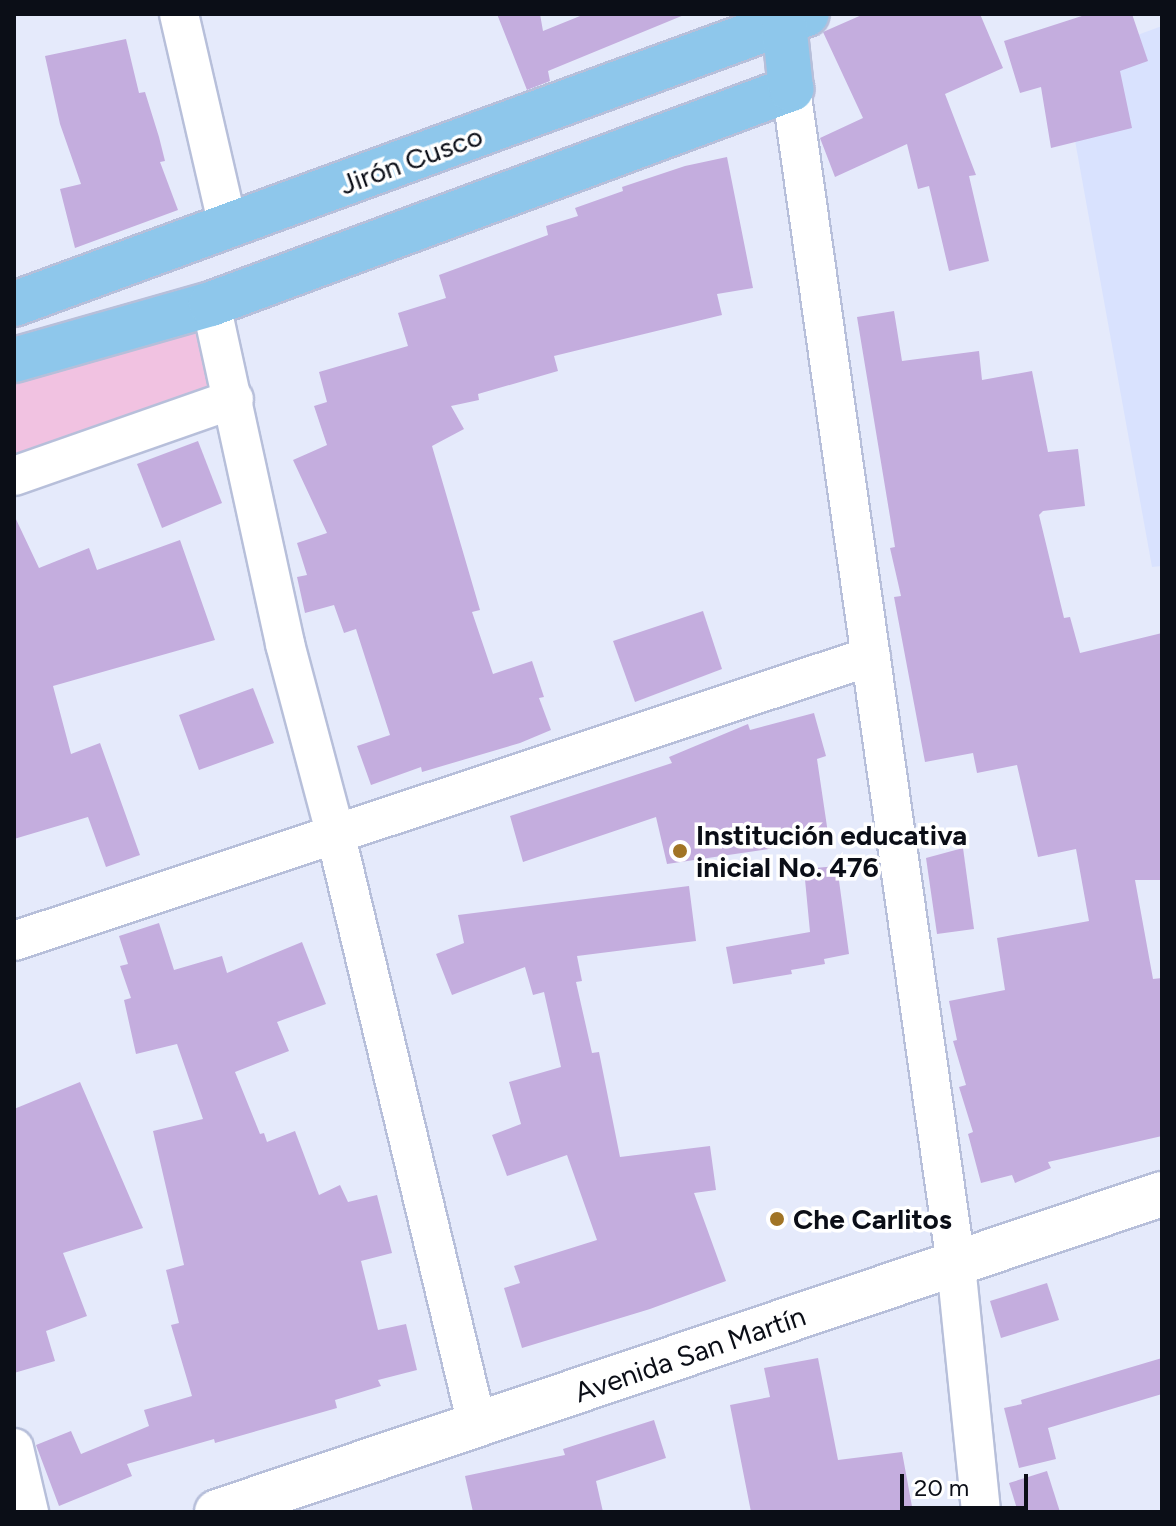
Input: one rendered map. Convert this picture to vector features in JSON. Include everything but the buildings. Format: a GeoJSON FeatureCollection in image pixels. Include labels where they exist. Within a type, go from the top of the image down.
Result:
{"type":"FeatureCollection","features":[{"type":"Feature","properties":{"kind":"main road","name":"Jirón Cusco"},"geometry":{"type":"LineString","coordinates":[[14,304],[791,17]]}},
{"type":"Feature","properties":{"kind":"main road"},"geometry":{"type":"LineString","coordinates":[[14,360],[230,296],[791,89],[791,17]]}},
{"type":"Feature","properties":{"kind":"main road"},"geometry":{"type":"LineString","coordinates":[[228,227],[230,296]]}},
{"type":"Feature","properties":{"kind":"main road","name":"Avenida San Martín"},"geometry":{"type":"LineString","coordinates":[[217,1512],[1162,1194]]}},
{"type":"Feature","properties":{"kind":"street"},"geometry":{"type":"LineString","coordinates":[[179,14],[228,227]]}},
{"type":"Feature","properties":{"kind":"street"},"geometry":{"type":"LineString","coordinates":[[791,89],[956,1265],[981,1512]]}},
{"type":"Feature","properties":{"kind":"street"},"geometry":{"type":"LineString","coordinates":[[230,296],[234,399],[285,644],[335,832],[477,1425]]}},
{"type":"Feature","properties":{"kind":"street"},"geometry":{"type":"LineString","coordinates":[[14,476],[234,399]]}},
{"type":"Feature","properties":{"kind":"street"},"geometry":{"type":"LineString","coordinates":[[14,941],[871,656]]}},
{"type":"Feature","properties":{"kind":"street"},"geometry":{"type":"LineString","coordinates":[[14,1448],[29,1512]]}},
{"type":"Feature","properties":{"kind":"shaded area"},"geometry":{"type":"Polygon","coordinates":[[[1162,26],[1162,566],[1152,567],[1061,63],[1162,26]]]}},
{"type":"Feature","properties":{"kind":"shaded area"},"geometry":{"type":"Polygon","coordinates":[[[193,324],[212,395],[14,467],[14,374],[193,324]]]}},
{"type":"Feature","properties":{"kind":"place","name":"Institución educativa inicial No. 476"},"geometry":{"type":"Point","coordinates":[680,851]}},
{"type":"Feature","properties":{"kind":"place","name":"Che Carlitos"},"geometry":{"type":"Point","coordinates":[777,1219]}}]}
